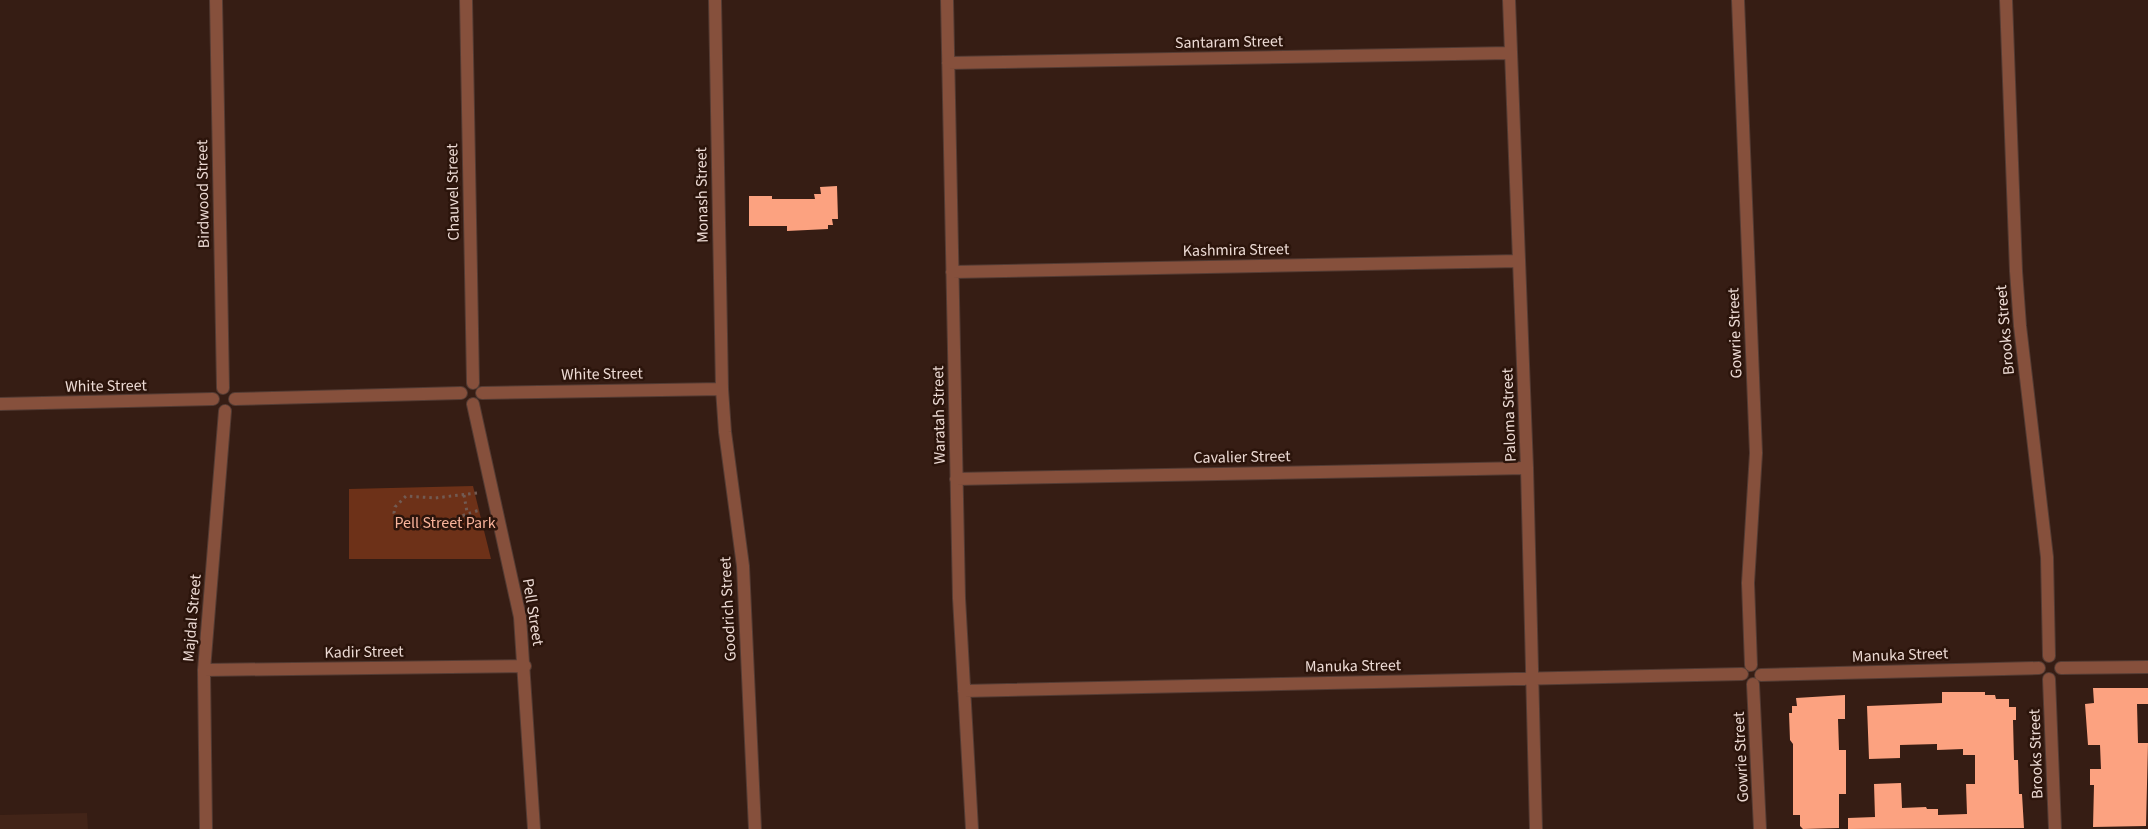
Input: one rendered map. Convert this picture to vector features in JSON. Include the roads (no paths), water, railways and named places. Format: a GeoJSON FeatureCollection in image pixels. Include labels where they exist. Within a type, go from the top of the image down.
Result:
{"type":"FeatureCollection","features":[{"type":"Feature","properties":{"kind":"street","name":"Birdwood Street"},"geometry":{"type":"LineString","coordinates":[[216,0],[223,388]]}},
{"type":"Feature","properties":{"kind":"street","name":"Chauvel Street"},"geometry":{"type":"LineString","coordinates":[[466,0],[473,383]]}},
{"type":"Feature","properties":{"kind":"street","name":"Monash Street"},"geometry":{"type":"LineString","coordinates":[[715,0],[722,389]]}},
{"type":"Feature","properties":{"kind":"street","name":"Waratah Street"},"geometry":{"type":"LineString","coordinates":[[947,0],[956,479],[964,690],[972,829]]}},
{"type":"Feature","properties":{"kind":"street","name":"Paloma Street"},"geometry":{"type":"LineString","coordinates":[[1509,0],[1528,468],[1536,829]]}},
{"type":"Feature","properties":{"kind":"street","name":"Gowrie Street"},"geometry":{"type":"LineString","coordinates":[[1738,0],[1756,453],[1748,583],[1751,665]]}},
{"type":"Feature","properties":{"kind":"street","name":"Brooks Street"},"geometry":{"type":"LineString","coordinates":[[2006,0],[2016,271],[2020,326],[2047,557],[2049,656]]}},
{"type":"Feature","properties":{"kind":"street","name":"Santaram Street"},"geometry":{"type":"LineString","coordinates":[[948,63],[1510,53]]}},
{"type":"Feature","properties":{"kind":"street","name":"Kashmira Street"},"geometry":{"type":"LineString","coordinates":[[952,272],[1520,260]]}},
{"type":"Feature","properties":{"kind":"street"},"geometry":{"type":"LineString","coordinates":[[473,383],[479,386],[482,393],[480,399],[473,404],[465,401],[462,393],[464,387],[473,383]]}},
{"type":"Feature","properties":{"kind":"street"},"geometry":{"type":"LineString","coordinates":[[223,388],[232,392],[235,399],[231,408],[225,411],[218,409],[213,400],[217,391],[223,388]]}},
{"type":"Feature","properties":{"kind":"street","name":"White Street"},"geometry":{"type":"LineString","coordinates":[[482,393],[722,389]]}},
{"type":"Feature","properties":{"kind":"street","name":"Goodrich Street"},"geometry":{"type":"LineString","coordinates":[[722,389],[725,432],[743,566],[755,829]]}},
{"type":"Feature","properties":{"kind":"street"},"geometry":{"type":"LineString","coordinates":[[235,399],[462,393]]}},
{"type":"Feature","properties":{"kind":"street","name":"White Street"},"geometry":{"type":"LineString","coordinates":[[0,404],[213,400]]}},
{"type":"Feature","properties":{"kind":"street","name":"Pell Street"},"geometry":{"type":"LineString","coordinates":[[473,404],[520,617],[525,666],[534,829]]}},
{"type":"Feature","properties":{"kind":"street","name":"Majdal Street"},"geometry":{"type":"LineString","coordinates":[[206,829],[204,670],[225,411]]}},
{"type":"Feature","properties":{"kind":"street","name":"Cavalier Street"},"geometry":{"type":"LineString","coordinates":[[956,479],[1528,468]]}},
{"type":"Feature","properties":{"kind":"street"},"geometry":{"type":"LineString","coordinates":[[2049,656],[2056,658],[2061,668],[2056,677],[2050,679],[2040,674],[2038,668],[2042,659],[2049,656]]}},
{"type":"Feature","properties":{"kind":"street"},"geometry":{"type":"LineString","coordinates":[[1751,665],[1757,666],[1757,679],[1745,682],[1742,674],[1744,669],[1751,665]]}},
{"type":"Feature","properties":{"kind":"street","name":"Kadir Street"},"geometry":{"type":"LineString","coordinates":[[204,670],[525,666]]}},
{"type":"Feature","properties":{"kind":"street","name":"Manuka Street"},"geometry":{"type":"LineString","coordinates":[[1757,679],[2038,668]]}},
{"type":"Feature","properties":{"kind":"street"},"geometry":{"type":"LineString","coordinates":[[2061,668],[2148,668]]}},
{"type":"Feature","properties":{"kind":"street","name":"Manuka Street"},"geometry":{"type":"LineString","coordinates":[[964,690],[1742,674]]}},
{"type":"Feature","properties":{"kind":"street","name":"Gowrie Street"},"geometry":{"type":"LineString","coordinates":[[1757,679],[1760,829]]}},
{"type":"Feature","properties":{"kind":"street","name":"Brooks Street"},"geometry":{"type":"LineString","coordinates":[[2050,679],[2055,829]]}},
{"type":"Feature","properties":{"kind":"park label","name":"Pell Street Park"},"geometry":{"type":"Point","coordinates":[445,523]}}]}
